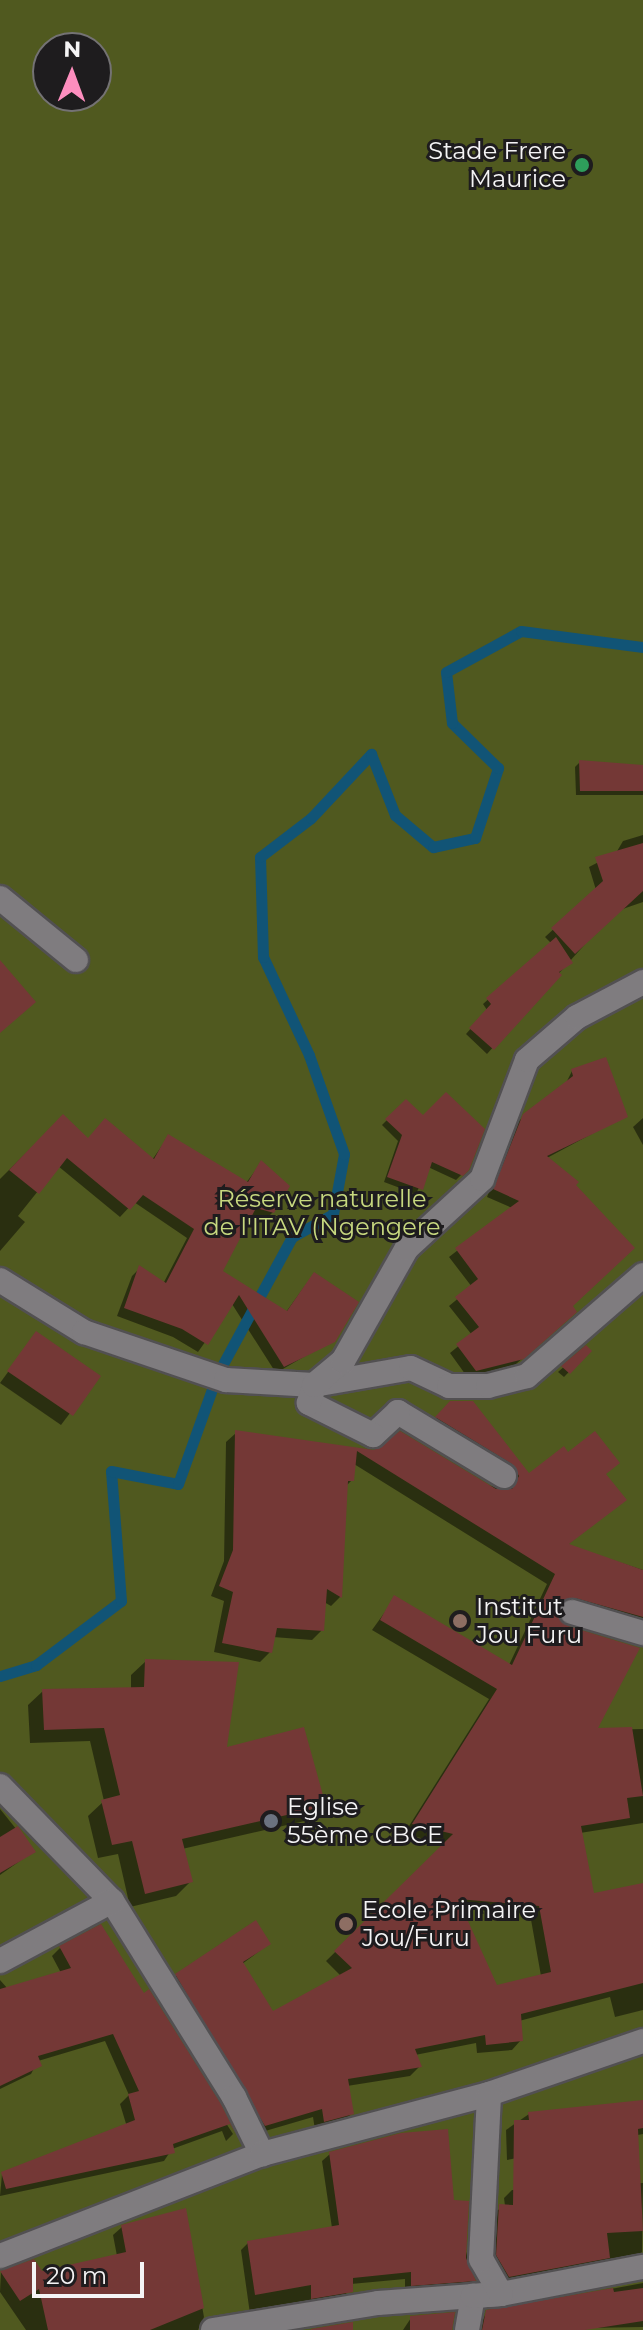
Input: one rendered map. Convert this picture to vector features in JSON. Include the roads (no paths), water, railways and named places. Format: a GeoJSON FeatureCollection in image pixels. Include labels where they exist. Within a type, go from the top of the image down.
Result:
{"type":"FeatureCollection","features":[{"type":"Feature","properties":{"kind":"street"},"geometry":{"type":"LineString","coordinates":[[0,898],[76,960]]}},
{"type":"Feature","properties":{"kind":"street"},"geometry":{"type":"LineString","coordinates":[[504,1476],[398,1412],[373,1435],[309,1403],[314,1385],[343,1361],[407,1248],[482,1179],[527,1060],[577,1017],[643,982]]}},
{"type":"Feature","properties":{"kind":"street"},"geometry":{"type":"LineString","coordinates":[[0,1280],[84,1332],[137,1353],[190,1366],[226,1380],[314,1385],[411,1368],[449,1386],[488,1386],[527,1376],[643,1275]]}},
{"type":"Feature","properties":{"kind":"street"},"geometry":{"type":"LineString","coordinates":[[572,1612],[643,1633]]}},
{"type":"Feature","properties":{"kind":"street"},"geometry":{"type":"LineString","coordinates":[[0,1786],[112,1901],[234,2097],[262,2154]]}},
{"type":"Feature","properties":{"kind":"street"},"geometry":{"type":"LineString","coordinates":[[0,1961],[112,1901]]}},
{"type":"Feature","properties":{"kind":"street"},"geometry":{"type":"LineString","coordinates":[[0,2256],[262,2154],[489,2094],[643,2041]]}},
{"type":"Feature","properties":{"kind":"street"},"geometry":{"type":"LineString","coordinates":[[489,2094],[481,2259],[501,2294]]}},
{"type":"Feature","properties":{"kind":"street"},"geometry":{"type":"LineString","coordinates":[[213,2330],[378,2303],[501,2294],[643,2267]]}},
{"type":"Feature","properties":{"kind":"street"},"geometry":{"type":"LineString","coordinates":[[467,2330],[473,2296],[501,2294]]}},
{"type":"Feature","properties":{"kind":"waterway"},"geometry":{"type":"LineString","coordinates":[[0,1676],[36,1665],[121,1601],[111,1471],[178,1484],[217,1375],[292,1237],[333,1214],[344,1154],[309,1055],[263,957],[260,857],[311,818],[371,754],[395,815],[433,847],[475,838],[498,768],[452,723],[446,672],[521,631],[643,647]]}},
{"type":"Feature","properties":{"kind":"place","name":"Stade Frere Maurice"},"geometry":{"type":"Point","coordinates":[582,165]}},
{"type":"Feature","properties":{"kind":"place","name":"Institut Jou Furu"},"geometry":{"type":"Point","coordinates":[460,1621]}},
{"type":"Feature","properties":{"kind":"place","name":"Eglise 55ème CBCE"},"geometry":{"type":"Point","coordinates":[271,1821]}},
{"type":"Feature","properties":{"kind":"place","name":"Ecole Primaire Jou/Furu"},"geometry":{"type":"Point","coordinates":[346,1924]}},
{"type":"Feature","properties":{"kind":"park label","name":"Réserve naturelle de l'ITAV (Ngengere"},"geometry":{"type":"Point","coordinates":[322,1213]}}]}
